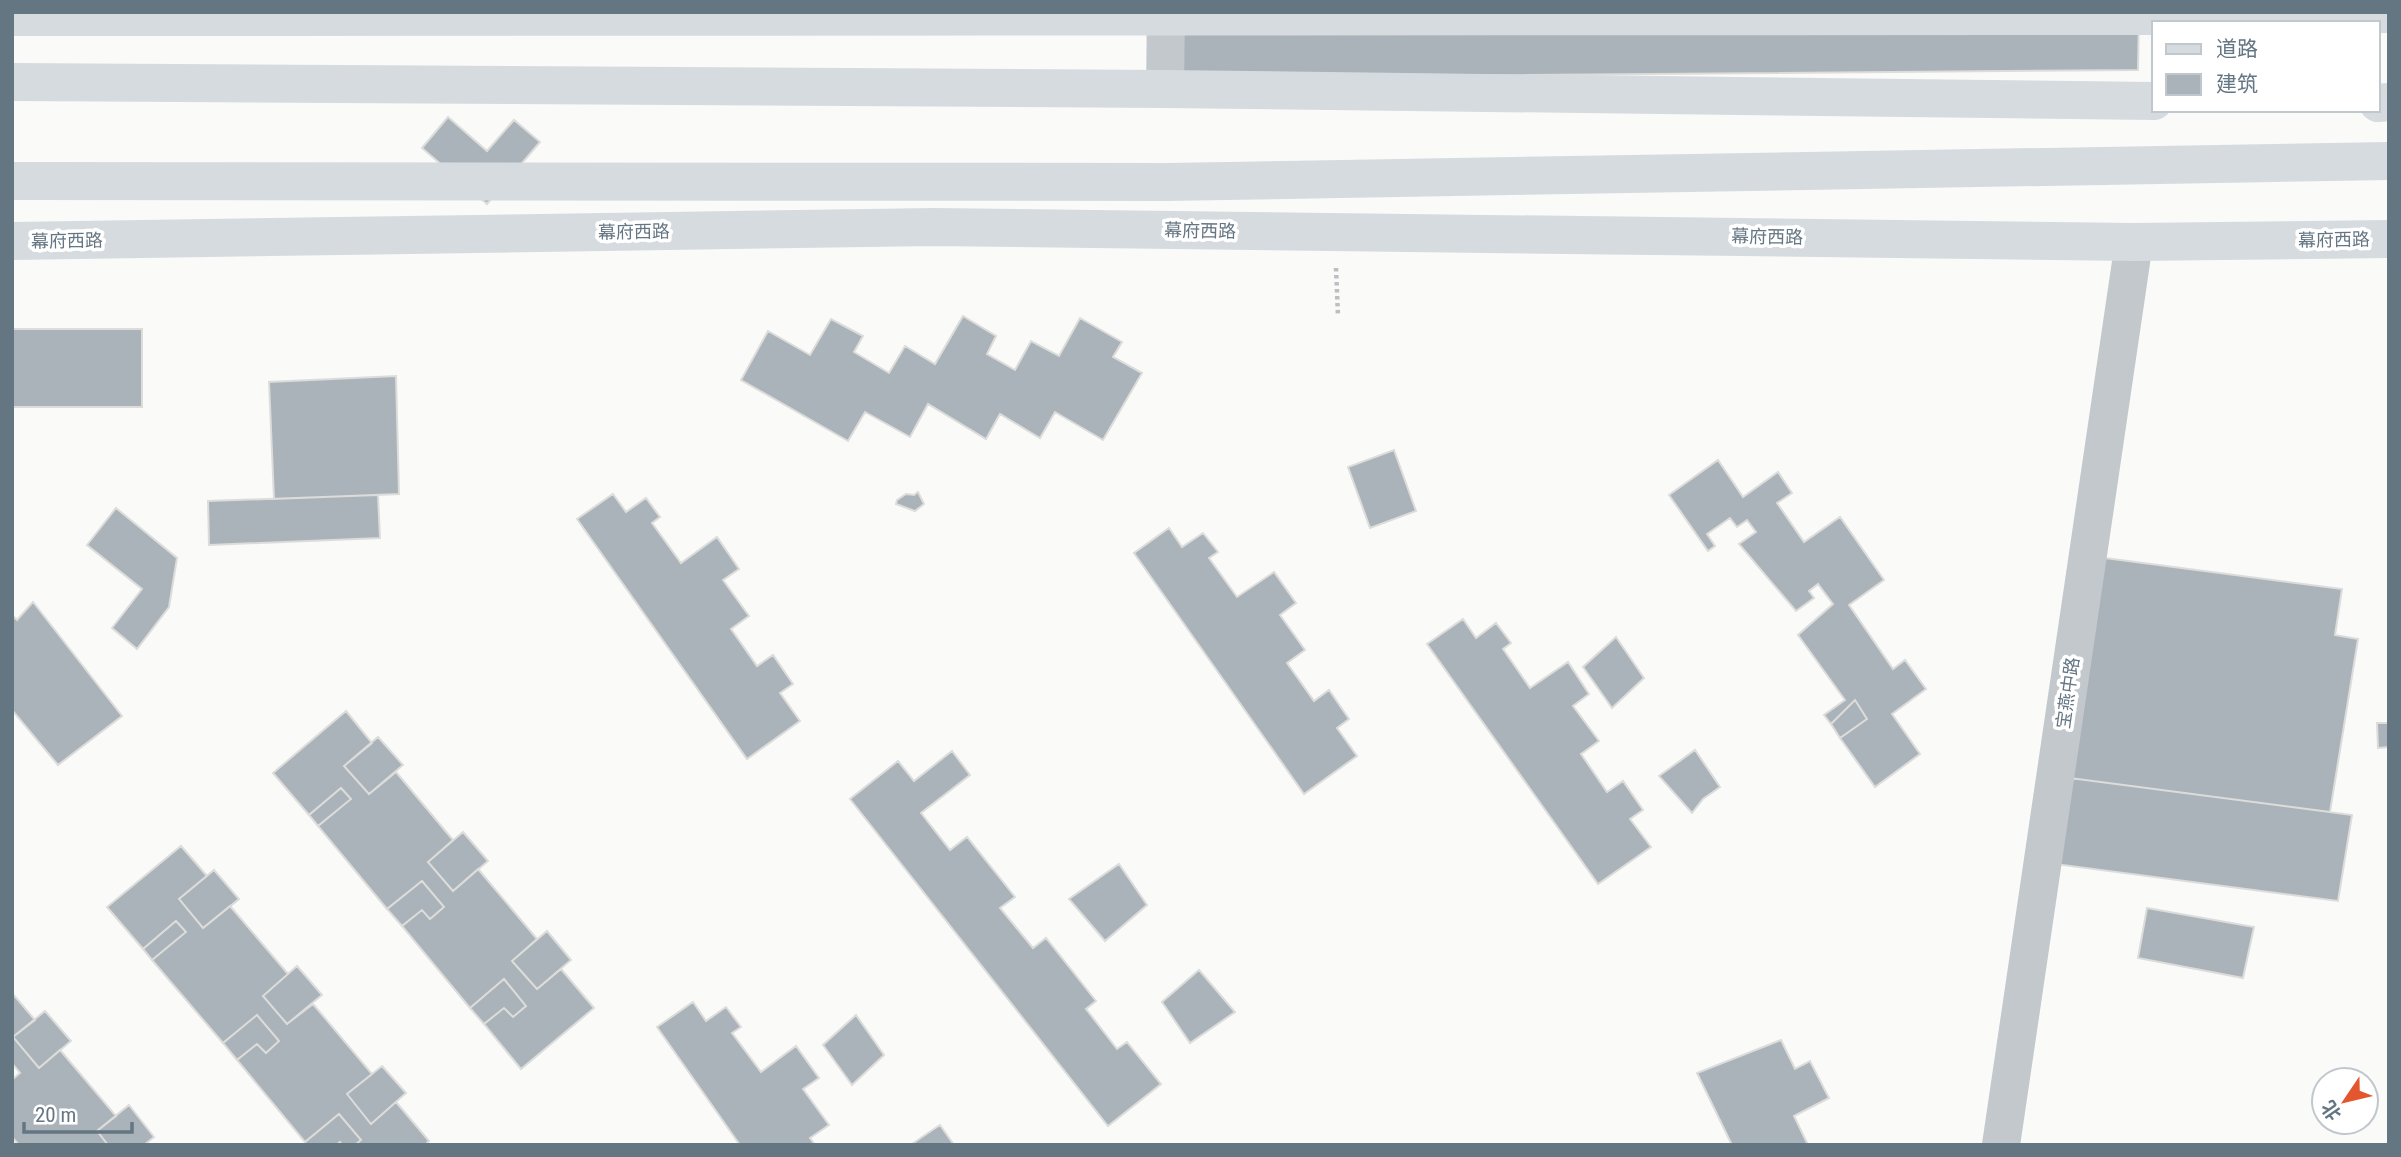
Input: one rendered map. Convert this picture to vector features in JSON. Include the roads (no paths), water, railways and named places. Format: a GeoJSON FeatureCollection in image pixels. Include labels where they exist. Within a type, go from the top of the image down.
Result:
{"type":"FeatureCollection","features":[{"type":"Feature","properties":{"kind":"main road"},"geometry":{"type":"LineString","coordinates":[[12,17],[2389,14]]}},
{"type":"Feature","properties":{"kind":"main road"},"geometry":{"type":"LineString","coordinates":[[12,82],[1165,89],[2152,102]]}},
{"type":"Feature","properties":{"kind":"main road"},"geometry":{"type":"LineString","coordinates":[[12,181],[1166,182],[2389,161]]}},
{"type":"Feature","properties":{"kind":"main road","name":"幕府西路"},"geometry":{"type":"LineString","coordinates":[[12,241],[934,227],[2134,242],[2389,239]]}},
{"type":"Feature","properties":{"kind":"street"},"geometry":{"type":"LineString","coordinates":[[1165,89],[1166,14]]}},
{"type":"Feature","properties":{"kind":"street","name":"宝燕中路"},"geometry":{"type":"LineString","coordinates":[[2001,1145],[2134,242]]}}]}
